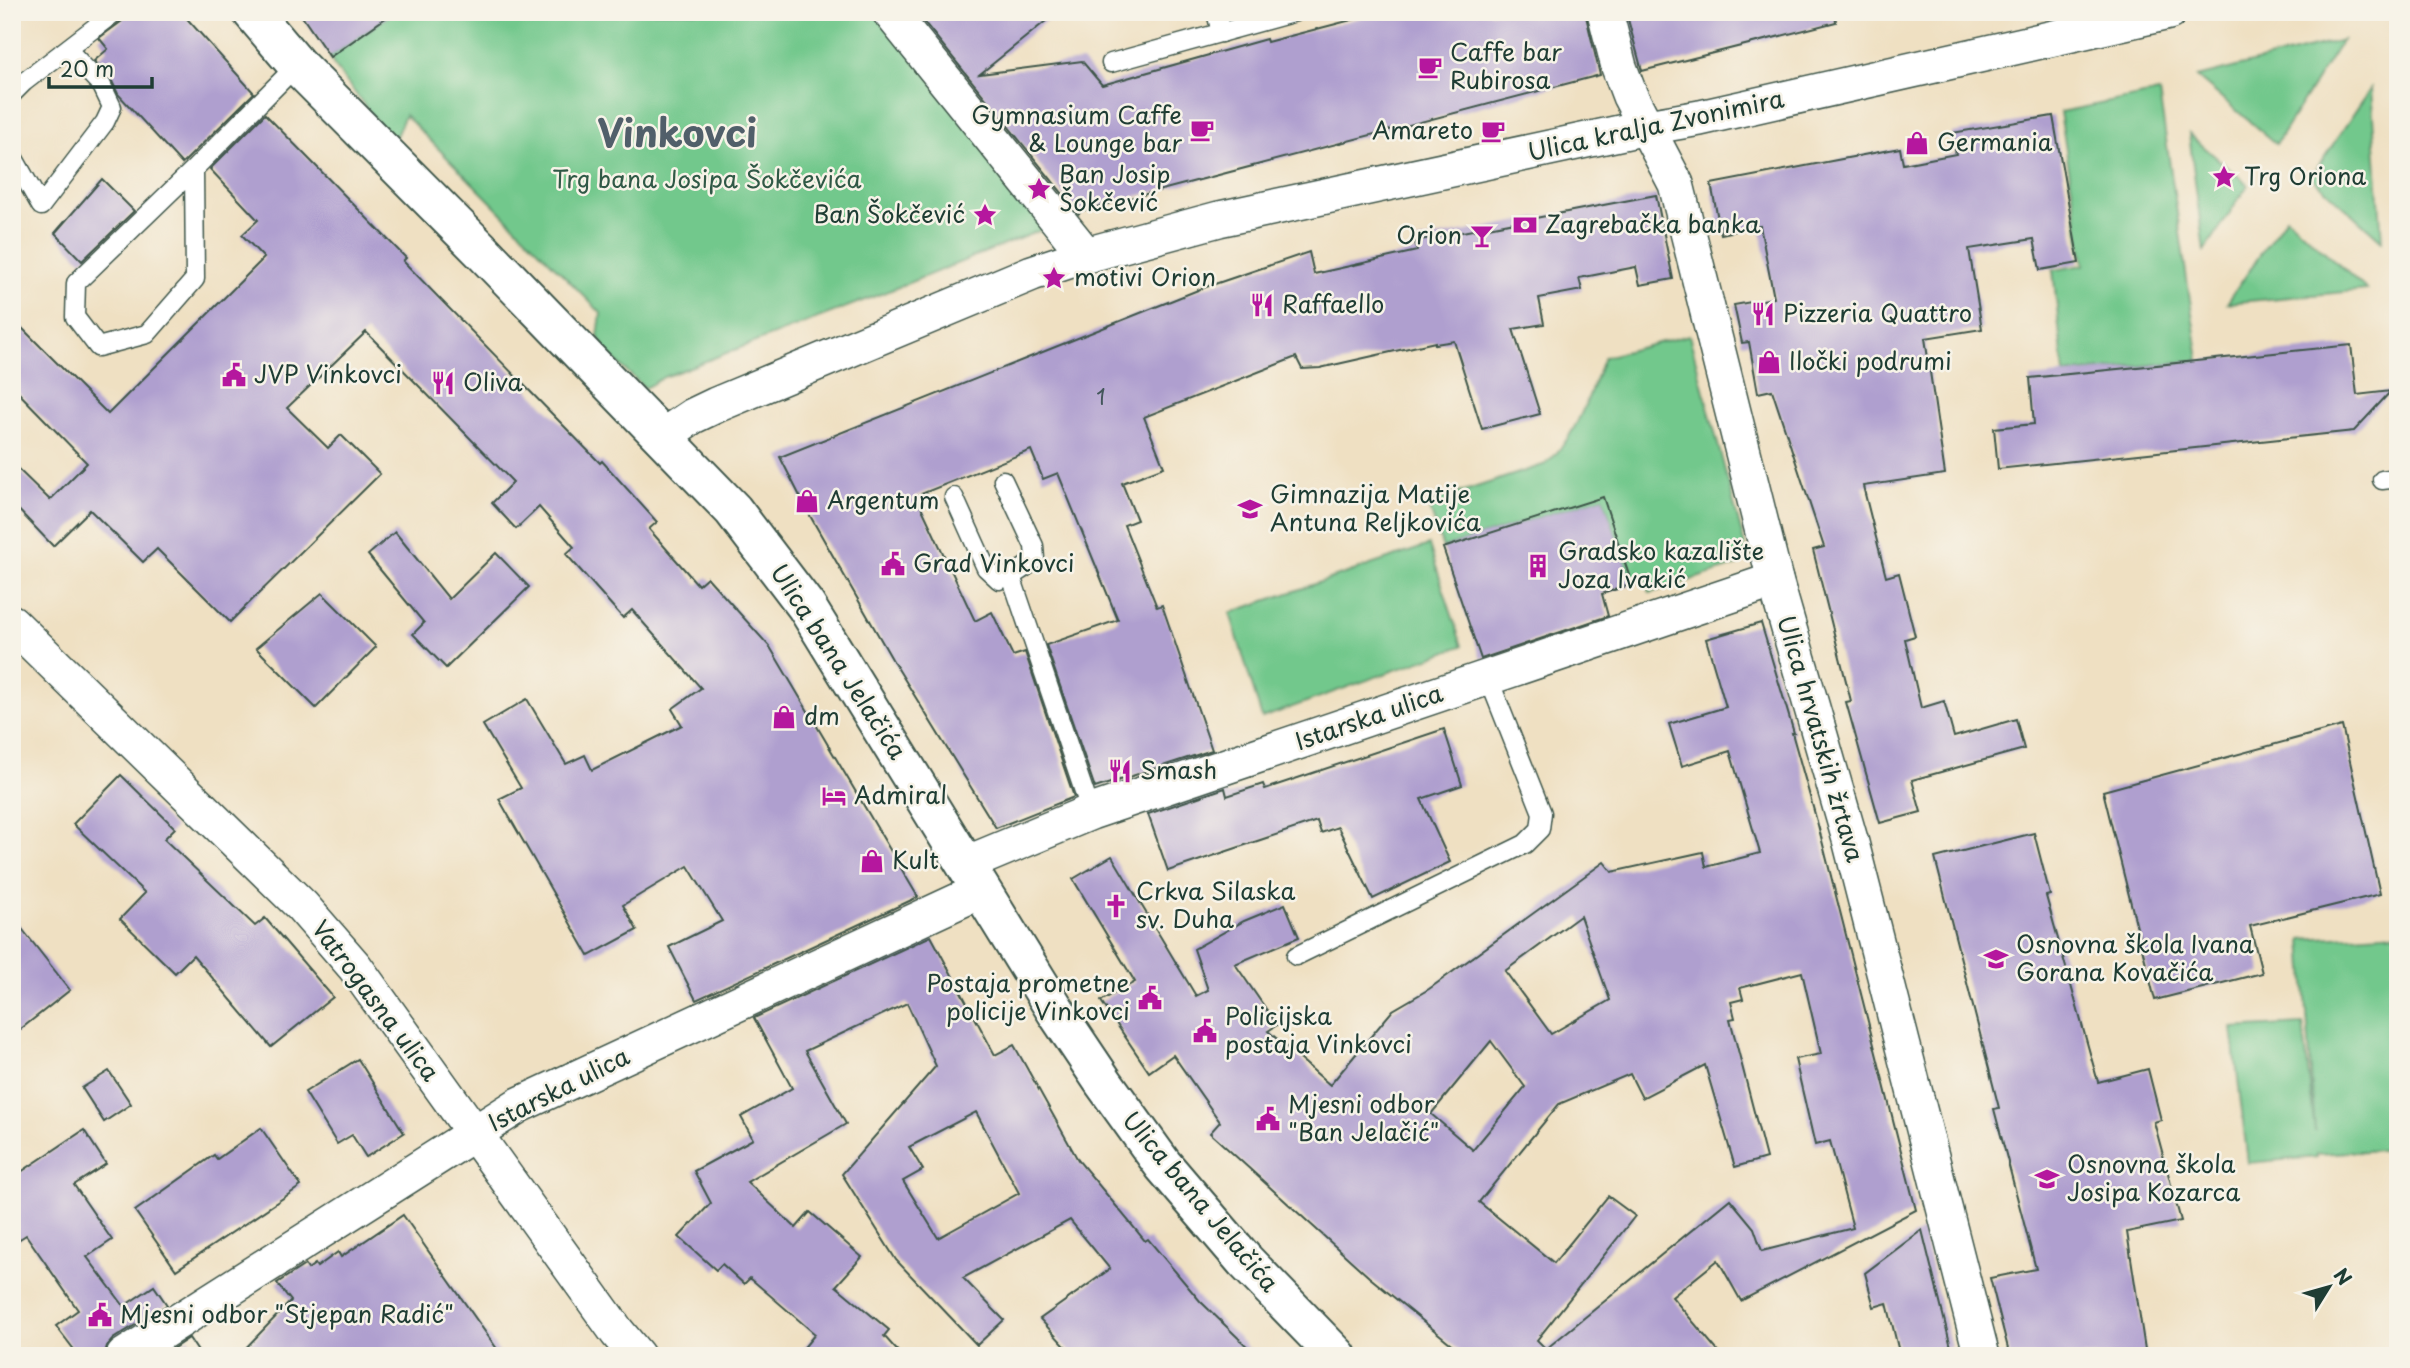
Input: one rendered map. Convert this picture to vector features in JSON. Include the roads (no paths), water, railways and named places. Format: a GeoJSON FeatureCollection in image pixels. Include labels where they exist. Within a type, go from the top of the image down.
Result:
{"type":"FeatureCollection","features":[{"type":"Feature","properties":{"kind":"main road"},"geometry":{"type":"LineString","coordinates":[[252,12],[297,65],[663,436]]}},
{"type":"Feature","properties":{"kind":"main road","name":"Ulica bana Jelačića"},"geometry":{"type":"LineString","coordinates":[[663,436],[733,510],[806,606],[1057,1013],[1163,1165],[1245,1261],[1337,1356]]}},
{"type":"Feature","properties":{"kind":"street"},"geometry":{"type":"LineString","coordinates":[[663,436],[693,416],[716,405],[1032,273],[1086,255],[890,12]]}},
{"type":"Feature","properties":{"kind":"street","name":"Ulica hrvatskih žrtava"},"geometry":{"type":"LineString","coordinates":[[1605,12],[1619,67],[1630,96],[1676,184],[1775,580],[1851,843],[1982,1356]]}},
{"type":"Feature","properties":{"kind":"street","name":"Ulica kralja Zvonimira"},"geometry":{"type":"LineString","coordinates":[[1086,255],[1219,219],[1700,118],[2169,12]]}},
{"type":"Feature","properties":{"kind":"street","name":"Istarska ulica"},"geometry":{"type":"LineString","coordinates":[[124,1356],[519,1105],[974,877],[1091,812],[1775,580]]}},
{"type":"Feature","properties":{"kind":"street","name":"Vatrogasna ulica"},"geometry":{"type":"LineString","coordinates":[[12,623],[302,906],[355,967],[473,1135],[637,1356]]}},
{"type":"Feature","properties":{"kind":"lane"},"geometry":{"type":"LineString","coordinates":[[12,94],[115,12]]}},
{"type":"Feature","properties":{"kind":"lane"},"geometry":{"type":"LineString","coordinates":[[1216,12],[1222,33]]}},
{"type":"Feature","properties":{"kind":"lane"},"geometry":{"type":"LineString","coordinates":[[1111,63],[1296,12]]}},
{"type":"Feature","properties":{"kind":"lane"},"geometry":{"type":"LineString","coordinates":[[12,155],[41,206],[105,122],[112,107],[102,86],[68,50]]}},
{"type":"Feature","properties":{"kind":"lane"},"geometry":{"type":"LineString","coordinates":[[194,169],[195,279],[148,334],[98,347],[75,317],[76,283],[297,65]]}},
{"type":"Feature","properties":{"kind":"lane"},"geometry":{"type":"LineString","coordinates":[[954,497],[986,568],[999,580],[1011,576],[1035,559],[1034,546],[1003,480]]}},
{"type":"Feature","properties":{"kind":"lane"},"geometry":{"type":"LineString","coordinates":[[1011,576],[1091,812]]}},
{"type":"Feature","properties":{"kind":"lane"},"geometry":{"type":"LineString","coordinates":[[1296,956],[1525,844],[1540,829],[1542,813],[1488,677]]}},
{"type":"Feature","properties":{"kind":"place","name":"Caffe bar Rubirosa"},"geometry":{"type":"Point","coordinates":[1430,67]}},
{"type":"Feature","properties":{"kind":"place","name":"Gymnasium Caffe & Lounge bar"},"geometry":{"type":"Point","coordinates":[1202,130]}},
{"type":"Feature","properties":{"kind":"place","name":"Amareto"},"geometry":{"type":"Point","coordinates":[1493,131]}},
{"type":"Feature","properties":{"kind":"place","name":"Germania"},"geometry":{"type":"Point","coordinates":[1917,143]}},
{"type":"Feature","properties":{"kind":"place","name":"Trg Oriona"},"geometry":{"type":"Point","coordinates":[2224,177]}},
{"type":"Feature","properties":{"kind":"place","name":"Ban Josip Šokčević"},"geometry":{"type":"Point","coordinates":[1039,189]}},
{"type":"Feature","properties":{"kind":"place","name":"Ban Šokčević"},"geometry":{"type":"Point","coordinates":[985,215]}},
{"type":"Feature","properties":{"kind":"place","name":"Zagrebačka banka"},"geometry":{"type":"Point","coordinates":[1525,225]}},
{"type":"Feature","properties":{"kind":"place","name":"Orion"},"geometry":{"type":"Point","coordinates":[1482,236]}},
{"type":"Feature","properties":{"kind":"place","name":"motivi Orion"},"geometry":{"type":"Point","coordinates":[1054,278]}},
{"type":"Feature","properties":{"kind":"place","name":"Raffaello"},"geometry":{"type":"Point","coordinates":[1262,305]}},
{"type":"Feature","properties":{"kind":"place","name":"Pizzeria Quattro"},"geometry":{"type":"Point","coordinates":[1763,314]}},
{"type":"Feature","properties":{"kind":"place","name":"Iločki podrumi"},"geometry":{"type":"Point","coordinates":[1769,362]}},
{"type":"Feature","properties":{"kind":"place","name":"JVP Vinkovci"},"geometry":{"type":"Point","coordinates":[234,375]}},
{"type":"Feature","properties":{"kind":"place","name":"Oliva"},"geometry":{"type":"Point","coordinates":[443,383]}},
{"type":"Feature","properties":{"kind":"place","name":"Argentum"},"geometry":{"type":"Point","coordinates":[807,501]}},
{"type":"Feature","properties":{"kind":"place","name":"Gimnazija Matije Antuna Reljkovića"},"geometry":{"type":"Point","coordinates":[1250,509]}},
{"type":"Feature","properties":{"kind":"place","name":"Grad Vinkovci"},"geometry":{"type":"Point","coordinates":[893,564]}},
{"type":"Feature","properties":{"kind":"place","name":"Gradsko kazalište Joza Ivakić"},"geometry":{"type":"Point","coordinates":[1538,566]}},
{"type":"Feature","properties":{"kind":"place","name":"dm"},"geometry":{"type":"Point","coordinates":[784,717]}},
{"type":"Feature","properties":{"kind":"place","name":"Smash"},"geometry":{"type":"Point","coordinates":[1120,771]}},
{"type":"Feature","properties":{"kind":"place","name":"Admiral"},"geometry":{"type":"Point","coordinates":[834,796]}},
{"type":"Feature","properties":{"kind":"place","name":"Kult"},"geometry":{"type":"Point","coordinates":[872,861]}},
{"type":"Feature","properties":{"kind":"place","name":"Crkva Silaska sv. Duha"},"geometry":{"type":"Point","coordinates":[1116,906]}},
{"type":"Feature","properties":{"kind":"place","name":"Osnovna škola Ivana Gorana Kovačića"},"geometry":{"type":"Point","coordinates":[1996,959]}},
{"type":"Feature","properties":{"kind":"place","name":"Postaja prometne policije Vinkovci"},"geometry":{"type":"Point","coordinates":[1150,998]}},
{"type":"Feature","properties":{"kind":"place","name":"Policijska postaja Vinkovci"},"geometry":{"type":"Point","coordinates":[1205,1031]}},
{"type":"Feature","properties":{"kind":"place","name":"Mjesni odbor \"Ban Jelačić\""},"geometry":{"type":"Point","coordinates":[1268,1119]}},
{"type":"Feature","properties":{"kind":"place","name":"Osnovna škola Josipa Kozarca"},"geometry":{"type":"Point","coordinates":[2047,1179]}},
{"type":"Feature","properties":{"kind":"place","name":"Mjesni odbor \"Stjepan Radić\""},"geometry":{"type":"Point","coordinates":[100,1315]}},
{"type":"Feature","properties":{"kind":"district","name":"Vinkovci"},"geometry":{"type":"Point","coordinates":[677,134]}},
{"type":"Feature","properties":{"kind":"park label","name":"Trg bana Josipa Šokčevića"},"geometry":{"type":"Point","coordinates":[707,180]}}]}
